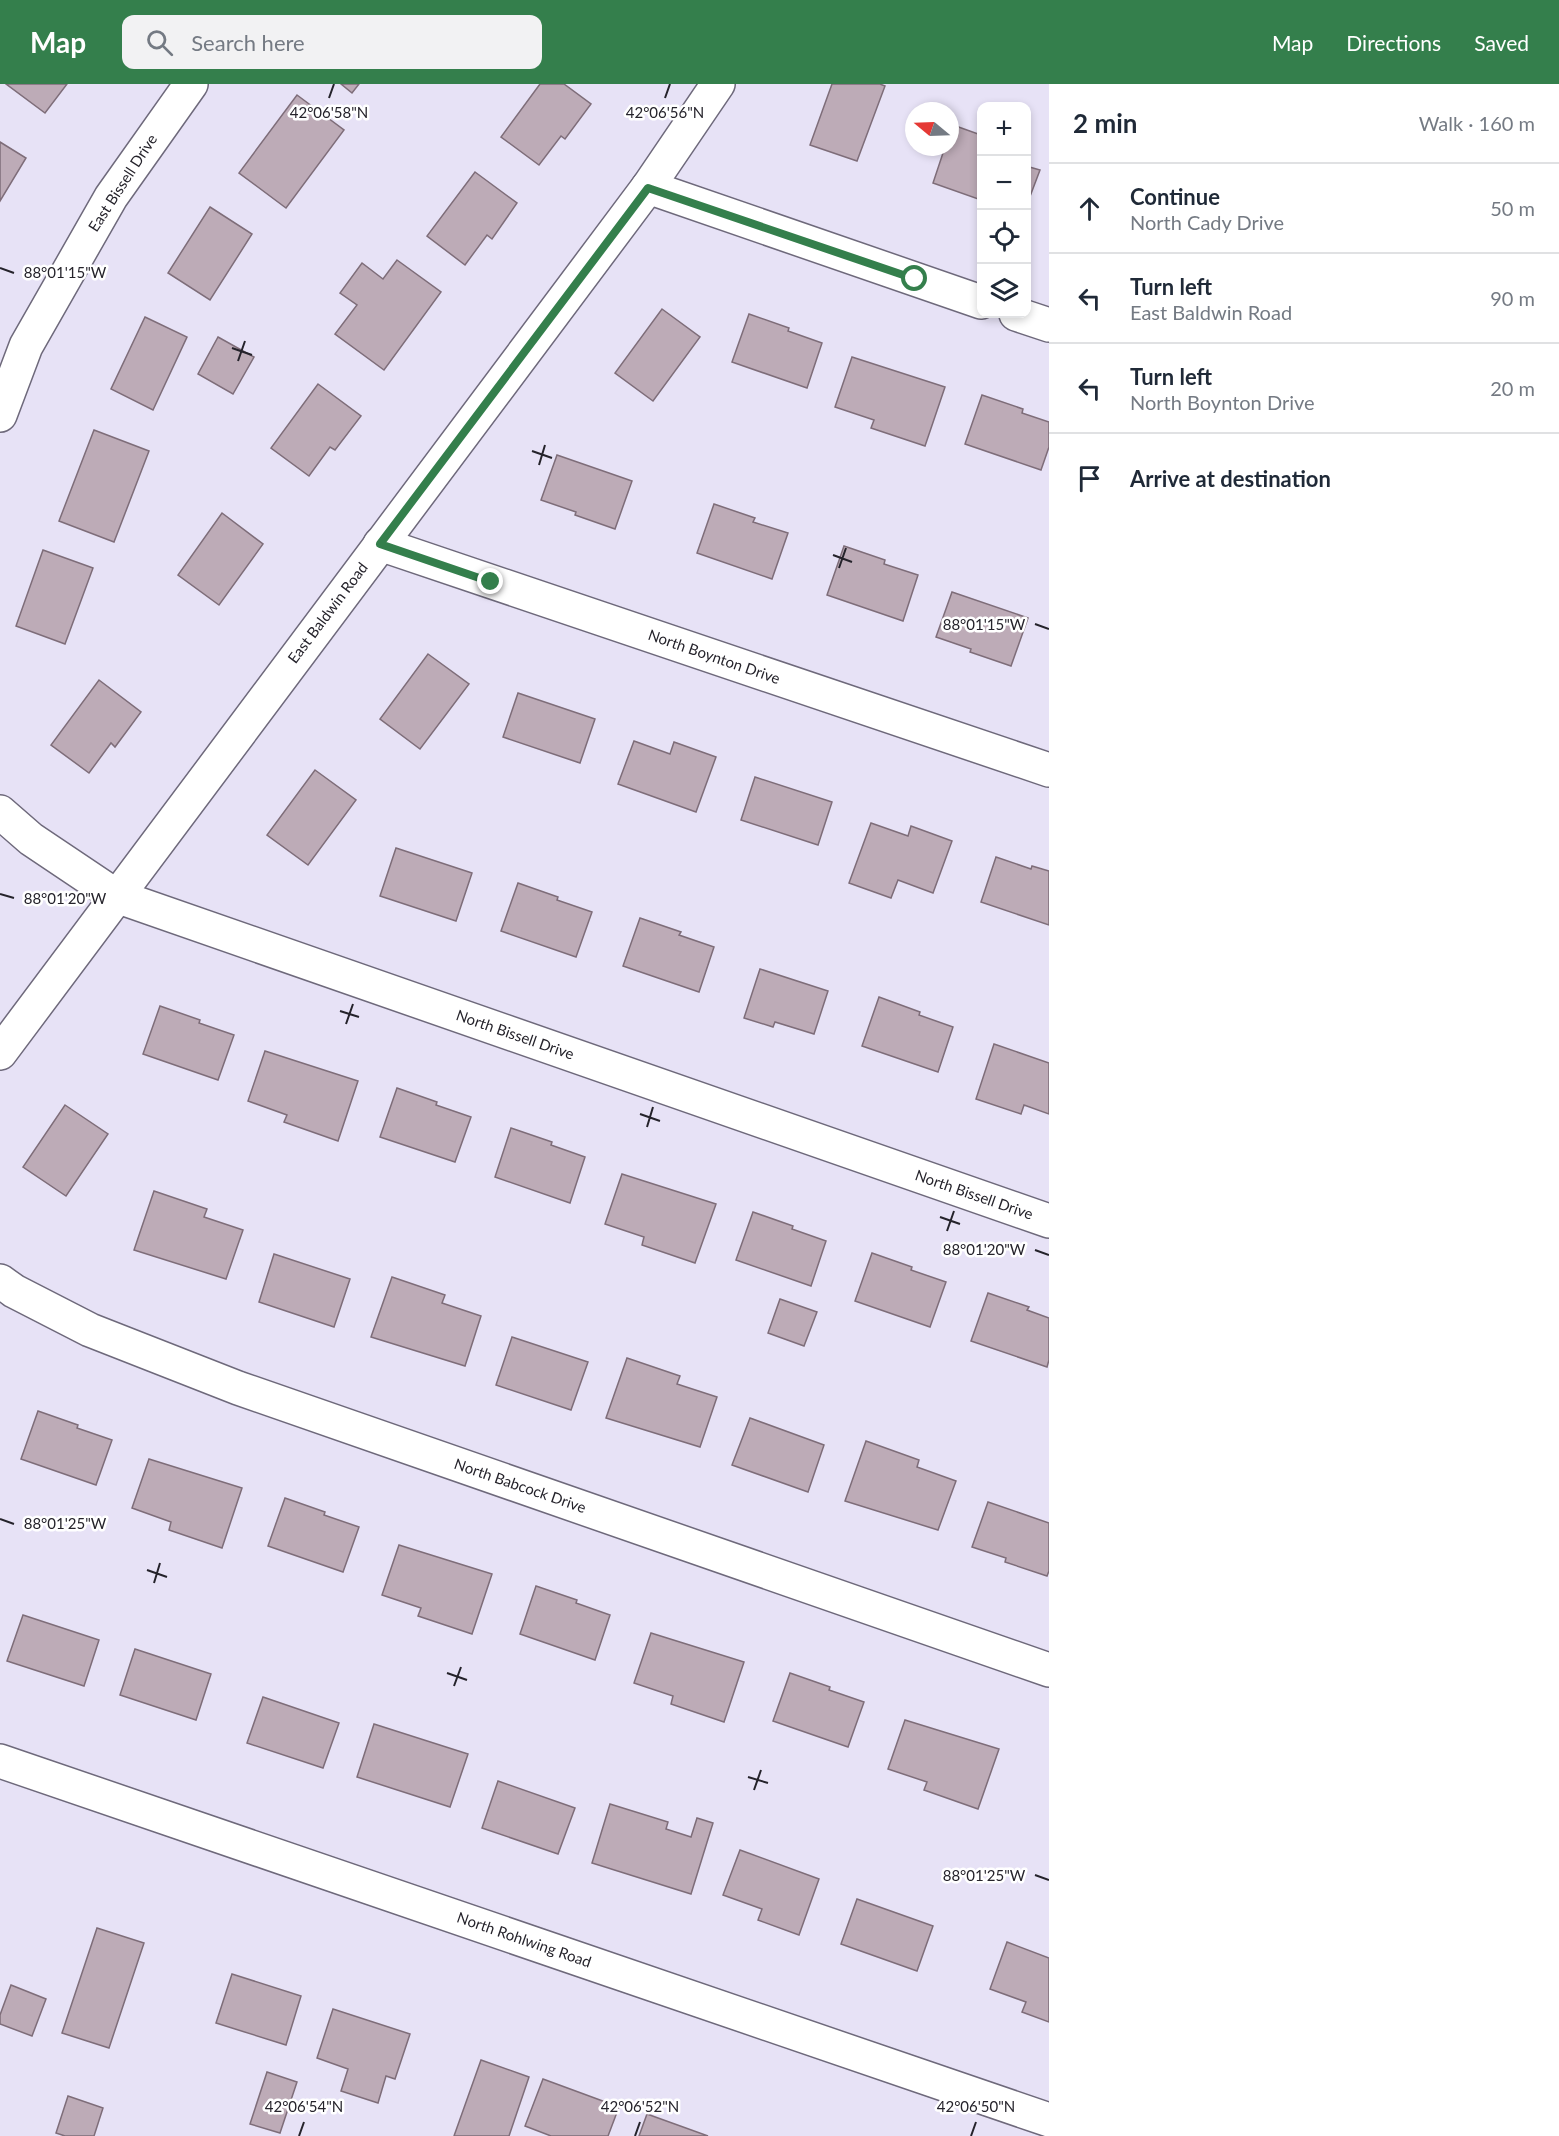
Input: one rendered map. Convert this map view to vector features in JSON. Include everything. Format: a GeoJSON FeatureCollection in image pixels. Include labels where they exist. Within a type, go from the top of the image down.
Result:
{"type":"FeatureCollection","features":[{"type":"Feature","properties":{"kind":"street","name":"East Bissell Drive"},"geometry":{"type":"LineString","coordinates":[[0,415],[26,346],[111,196],[191,84]]}},
{"type":"Feature","properties":{"kind":"street","name":"East Baldwin Road"},"geometry":{"type":"LineString","coordinates":[[0,1053],[648,188],[718,84]]}},
{"type":"Feature","properties":{"kind":"street"},"geometry":{"type":"LineString","coordinates":[[648,188],[977,301]]}},
{"type":"Feature","properties":{"kind":"street"},"geometry":{"type":"LineString","coordinates":[[1028,318],[1049,325]]}},
{"type":"Feature","properties":{"kind":"street","name":"North Boynton Drive"},"geometry":{"type":"LineString","coordinates":[[380,544],[1049,770]]}},
{"type":"Feature","properties":{"kind":"street","name":"North Bissell Drive"},"geometry":{"type":"LineString","coordinates":[[0,813],[31,839],[116,896],[1049,1221]]}},
{"type":"Feature","properties":{"kind":"street","name":"North Babcock Drive"},"geometry":{"type":"LineString","coordinates":[[0,1281],[14,1291],[90,1330],[238,1388],[1049,1670]]}},
{"type":"Feature","properties":{"kind":"street","name":"North Rohlwing Road"},"geometry":{"type":"LineString","coordinates":[[0,1761],[1027,2122]]}},
{"type":"Feature","properties":{"kind":"building"},"geometry":{"type":"Polygon","coordinates":[[[6,84],[67,84],[45,113],[6,84]]]}},
{"type":"Feature","properties":{"kind":"building"},"geometry":{"type":"Polygon","coordinates":[[[341,84],[359,84],[352,93],[341,84]]]}},
{"type":"Feature","properties":{"kind":"building"},"geometry":{"type":"Polygon","coordinates":[[[540,84],[564,84],[591,104],[565,139],[561,136],[539,165],[501,137],[540,84]]]}},
{"type":"Feature","properties":{"kind":"building"},"geometry":{"type":"Polygon","coordinates":[[[832,84],[880,84],[885,86],[857,161],[810,145],[832,84]]]}},
{"type":"Feature","properties":{"kind":"building"},"geometry":{"type":"Polygon","coordinates":[[[297,95],[344,130],[286,208],[239,173],[297,95]]]}},
{"type":"Feature","properties":{"kind":"building"},"geometry":{"type":"Polygon","coordinates":[[[959,127],[977,134],[977,199],[933,183],[942,156],[959,156],[959,127]]]}},
{"type":"Feature","properties":{"kind":"building"},"geometry":{"type":"Polygon","coordinates":[[[0,142],[26,158],[0,201],[0,142]]]}},
{"type":"Feature","properties":{"kind":"building"},"geometry":{"type":"Polygon","coordinates":[[[1031,167],[1040,170],[1031,194],[1031,167]]]}},
{"type":"Feature","properties":{"kind":"building"},"geometry":{"type":"Polygon","coordinates":[[[475,172],[517,203],[492,239],[487,235],[465,265],[427,236],[475,172]]]}},
{"type":"Feature","properties":{"kind":"building"},"geometry":{"type":"Polygon","coordinates":[[[210,207],[252,234],[210,300],[168,273],[210,207]]]}},
{"type":"Feature","properties":{"kind":"building"},"geometry":{"type":"Polygon","coordinates":[[[397,260],[441,292],[384,370],[335,334],[357,305],[340,293],[362,263],[383,279],[397,260]]]}},
{"type":"Feature","properties":{"kind":"building"},"geometry":{"type":"Polygon","coordinates":[[[662,309],[700,337],[653,401],[615,373],[662,309]]]}},
{"type":"Feature","properties":{"kind":"building"},"geometry":{"type":"Polygon","coordinates":[[[749,314],[822,343],[807,388],[732,362],[749,314]]]}},
{"type":"Feature","properties":{"kind":"building"},"geometry":{"type":"Polygon","coordinates":[[[145,317],[187,337],[153,410],[111,389],[145,317]]]}},
{"type":"Feature","properties":{"kind":"building"},"geometry":{"type":"Polygon","coordinates":[[[218,337],[254,357],[233,394],[198,374],[218,337]]]}},
{"type":"Feature","properties":{"kind":"building"},"geometry":{"type":"Polygon","coordinates":[[[852,357],[945,387],[925,446],[871,428],[874,420],[835,407],[852,357]]]}},
{"type":"Feature","properties":{"kind":"building"},"geometry":{"type":"Polygon","coordinates":[[[318,384],[361,416],[335,450],[330,447],[309,476],[271,448],[318,384]]]}},
{"type":"Feature","properties":{"kind":"building"},"geometry":{"type":"Polygon","coordinates":[[[982,395],[1023,409],[1022,413],[1049,422],[1049,447],[1041,470],[965,444],[982,395]]]}},
{"type":"Feature","properties":{"kind":"building"},"geometry":{"type":"Polygon","coordinates":[[[94,430],[149,451],[114,542],[59,521],[94,430]]]}},
{"type":"Feature","properties":{"kind":"building"},"geometry":{"type":"Polygon","coordinates":[[[557,455],[632,481],[615,529],[541,500],[557,455]]]}},
{"type":"Feature","properties":{"kind":"building"},"geometry":{"type":"Polygon","coordinates":[[[714,504],[755,518],[753,522],[788,533],[772,579],[697,553],[714,504]]]}},
{"type":"Feature","properties":{"kind":"building"},"geometry":{"type":"Polygon","coordinates":[[[222,513],[263,544],[219,605],[178,575],[222,513]]]}},
{"type":"Feature","properties":{"kind":"building"},"geometry":{"type":"Polygon","coordinates":[[[844,546],[885,560],[884,564],[918,575],[903,621],[827,595],[844,546]]]}},
{"type":"Feature","properties":{"kind":"building"},"geometry":{"type":"Polygon","coordinates":[[[43,550],[93,568],[65,644],[16,626],[43,550]]]}},
{"type":"Feature","properties":{"kind":"building"},"geometry":{"type":"Polygon","coordinates":[[[952,592],[1028,618],[1011,666],[936,637],[952,592]]]}},
{"type":"Feature","properties":{"kind":"building"},"geometry":{"type":"Polygon","coordinates":[[[428,654],[469,684],[420,749],[380,719],[428,654]]]}},
{"type":"Feature","properties":{"kind":"building"},"geometry":{"type":"Polygon","coordinates":[[[99,680],[141,712],[115,747],[111,743],[89,773],[51,745],[99,680]]]}},
{"type":"Feature","properties":{"kind":"building"},"geometry":{"type":"Polygon","coordinates":[[[518,693],[595,719],[580,763],[503,737],[518,693]]]}},
{"type":"Feature","properties":{"kind":"building"},"geometry":{"type":"Polygon","coordinates":[[[634,741],[670,754],[674,742],[716,757],[696,812],[618,784],[634,741]]]}},
{"type":"Feature","properties":{"kind":"building"},"geometry":{"type":"Polygon","coordinates":[[[315,770],[356,800],[308,865],[267,835],[315,770]]]}},
{"type":"Feature","properties":{"kind":"building"},"geometry":{"type":"Polygon","coordinates":[[[755,777],[832,802],[818,845],[741,820],[755,777]]]}},
{"type":"Feature","properties":{"kind":"building"},"geometry":{"type":"Polygon","coordinates":[[[871,823],[908,836],[911,826],[952,841],[933,893],[898,880],[891,898],[849,883],[871,823]]]}},
{"type":"Feature","properties":{"kind":"building"},"geometry":{"type":"Polygon","coordinates":[[[396,848],[472,873],[456,921],[380,896],[396,848]]]}},
{"type":"Feature","properties":{"kind":"building"},"geometry":{"type":"Polygon","coordinates":[[[996,857],[1031,869],[1032,866],[1049,871],[1049,925],[981,902],[996,857]]]}},
{"type":"Feature","properties":{"kind":"building"},"geometry":{"type":"Polygon","coordinates":[[[518,883],[592,912],[576,957],[501,931],[518,883]]]}},
{"type":"Feature","properties":{"kind":"building"},"geometry":{"type":"Polygon","coordinates":[[[640,918],[681,932],[679,935],[714,947],[699,992],[623,966],[640,918]]]}},
{"type":"Feature","properties":{"kind":"building"},"geometry":{"type":"Polygon","coordinates":[[[760,969],[828,991],[814,1034],[775,1022],[773,1027],[744,1018],[760,969]]]}},
{"type":"Feature","properties":{"kind":"building"},"geometry":{"type":"Polygon","coordinates":[[[879,997],[953,1027],[938,1072],[862,1046],[879,997]]]}},
{"type":"Feature","properties":{"kind":"building"},"geometry":{"type":"Polygon","coordinates":[[[160,1006],[234,1035],[218,1080],[143,1054],[160,1006]]]}},
{"type":"Feature","properties":{"kind":"building"},"geometry":{"type":"Polygon","coordinates":[[[994,1044],[1049,1063],[1049,1114],[1024,1105],[1021,1114],[976,1099],[994,1044]]]}},
{"type":"Feature","properties":{"kind":"building"},"geometry":{"type":"Polygon","coordinates":[[[265,1051],[358,1081],[338,1141],[284,1122],[287,1115],[248,1101],[265,1051]]]}},
{"type":"Feature","properties":{"kind":"building"},"geometry":{"type":"Polygon","coordinates":[[[397,1088],[471,1117],[455,1162],[380,1137],[397,1088]]]}},
{"type":"Feature","properties":{"kind":"building"},"geometry":{"type":"Polygon","coordinates":[[[65,1105],[108,1134],[66,1196],[23,1167],[65,1105]]]}},
{"type":"Feature","properties":{"kind":"building"},"geometry":{"type":"Polygon","coordinates":[[[511,1128],[552,1142],[551,1145],[585,1157],[570,1203],[495,1177],[511,1128]]]}},
{"type":"Feature","properties":{"kind":"building"},"geometry":{"type":"Polygon","coordinates":[[[622,1174],[716,1204],[695,1263],[642,1245],[644,1237],[605,1224],[622,1174]]]}},
{"type":"Feature","properties":{"kind":"building"},"geometry":{"type":"Polygon","coordinates":[[[154,1191],[207,1209],[204,1217],[243,1230],[226,1279],[134,1250],[154,1191]]]}},
{"type":"Feature","properties":{"kind":"building"},"geometry":{"type":"Polygon","coordinates":[[[753,1212],[826,1241],[811,1286],[736,1260],[753,1212]]]}},
{"type":"Feature","properties":{"kind":"building"},"geometry":{"type":"Polygon","coordinates":[[[872,1253],[946,1282],[930,1327],[855,1301],[872,1253]]]}},
{"type":"Feature","properties":{"kind":"building"},"geometry":{"type":"Polygon","coordinates":[[[274,1254],[350,1279],[334,1327],[259,1302],[274,1254]]]}},
{"type":"Feature","properties":{"kind":"building"},"geometry":{"type":"Polygon","coordinates":[[[392,1277],[445,1295],[442,1303],[481,1316],[465,1366],[371,1337],[392,1277]]]}},
{"type":"Feature","properties":{"kind":"building"},"geometry":{"type":"Polygon","coordinates":[[[988,1293],[1029,1307],[1027,1310],[1049,1318],[1047,1367],[971,1341],[988,1293]]]}},
{"type":"Feature","properties":{"kind":"building"},"geometry":{"type":"Polygon","coordinates":[[[780,1299],[817,1312],[804,1346],[768,1333],[780,1299]]]}},
{"type":"Feature","properties":{"kind":"building"},"geometry":{"type":"Polygon","coordinates":[[[512,1337],[588,1362],[571,1410],[496,1385],[512,1337]]]}},
{"type":"Feature","properties":{"kind":"building"},"geometry":{"type":"Polygon","coordinates":[[[627,1358],[680,1376],[677,1384],[717,1397],[700,1447],[606,1418],[627,1358]]]}},
{"type":"Feature","properties":{"kind":"building"},"geometry":{"type":"Polygon","coordinates":[[[38,1411],[112,1440],[96,1485],[21,1459],[38,1411]]]}},
{"type":"Feature","properties":{"kind":"building"},"geometry":{"type":"Polygon","coordinates":[[[750,1418],[824,1445],[808,1492],[732,1465],[750,1418]]]}},
{"type":"Feature","properties":{"kind":"building"},"geometry":{"type":"Polygon","coordinates":[[[866,1441],[919,1460],[917,1467],[956,1481],[938,1530],[845,1501],[866,1441]]]}},
{"type":"Feature","properties":{"kind":"building"},"geometry":{"type":"Polygon","coordinates":[[[149,1459],[242,1488],[222,1548],[169,1530],[171,1522],[132,1508],[149,1459]]]}},
{"type":"Feature","properties":{"kind":"building"},"geometry":{"type":"Polygon","coordinates":[[[285,1498],[359,1527],[343,1572],[268,1546],[285,1498]]]}},
{"type":"Feature","properties":{"kind":"building"},"geometry":{"type":"Polygon","coordinates":[[[988,1502],[1049,1523],[1049,1571],[1047,1576],[1005,1562],[1006,1558],[972,1547],[988,1502]]]}},
{"type":"Feature","properties":{"kind":"building"},"geometry":{"type":"Polygon","coordinates":[[[399,1545],[492,1574],[472,1634],[418,1616],[421,1608],[382,1595],[399,1545]]]}},
{"type":"Feature","properties":{"kind":"building"},"geometry":{"type":"Polygon","coordinates":[[[536,1586],[577,1600],[576,1603],[610,1615],[595,1660],[520,1634],[536,1586]]]}},
{"type":"Feature","properties":{"kind":"building"},"geometry":{"type":"Polygon","coordinates":[[[23,1615],[99,1640],[84,1686],[7,1661],[23,1615]]]}},
{"type":"Feature","properties":{"kind":"building"},"geometry":{"type":"Polygon","coordinates":[[[651,1633],[744,1662],[724,1722],[671,1704],[673,1696],[634,1683],[651,1633]]]}},
{"type":"Feature","properties":{"kind":"building"},"geometry":{"type":"Polygon","coordinates":[[[135,1649],[211,1674],[196,1720],[120,1695],[135,1649]]]}},
{"type":"Feature","properties":{"kind":"building"},"geometry":{"type":"Polygon","coordinates":[[[790,1673],[864,1702],[848,1747],[773,1721],[790,1673]]]}},
{"type":"Feature","properties":{"kind":"building"},"geometry":{"type":"Polygon","coordinates":[[[263,1697],[339,1723],[323,1768],[247,1743],[263,1697]]]}},
{"type":"Feature","properties":{"kind":"building"},"geometry":{"type":"Polygon","coordinates":[[[905,1720],[999,1749],[978,1809],[924,1790],[927,1782],[888,1769],[905,1720]]]}},
{"type":"Feature","properties":{"kind":"building"},"geometry":{"type":"Polygon","coordinates":[[[374,1724],[468,1754],[450,1807],[357,1777],[374,1724]]]}},
{"type":"Feature","properties":{"kind":"building"},"geometry":{"type":"Polygon","coordinates":[[[498,1781],[575,1808],[558,1854],[482,1828],[498,1781]]]}},
{"type":"Feature","properties":{"kind":"building"},"geometry":{"type":"Polygon","coordinates":[[[610,1804],[668,1822],[666,1829],[691,1837],[697,1818],[713,1823],[691,1894],[592,1863],[610,1804]]]}},
{"type":"Feature","properties":{"kind":"building"},"geometry":{"type":"Polygon","coordinates":[[[740,1850],[819,1879],[799,1935],[758,1920],[762,1909],[723,1895],[740,1850]]]}},
{"type":"Feature","properties":{"kind":"building"},"geometry":{"type":"Polygon","coordinates":[[[857,1899],[933,1926],[917,1971],[841,1944],[857,1899]]]}},
{"type":"Feature","properties":{"kind":"building"},"geometry":{"type":"Polygon","coordinates":[[[97,1928],[144,1943],[109,2048],[62,2033],[97,1928]]]}},
{"type":"Feature","properties":{"kind":"building"},"geometry":{"type":"Polygon","coordinates":[[[1007,1942],[1049,1958],[1049,2022],[1022,2012],[1026,2002],[990,1989],[1007,1942]]]}},
{"type":"Feature","properties":{"kind":"building"},"geometry":{"type":"Polygon","coordinates":[[[232,1974],[301,1996],[286,2045],[216,2023],[232,1974]]]}},
{"type":"Feature","properties":{"kind":"building"},"geometry":{"type":"Polygon","coordinates":[[[11,1985],[46,1999],[32,2036],[0,2024],[0,2015],[11,1985]]]}},
{"type":"Feature","properties":{"kind":"building"},"geometry":{"type":"Polygon","coordinates":[[[333,2009],[410,2034],[395,2079],[386,2076],[378,2103],[341,2091],[348,2069],[317,2058],[333,2009]]]}},
{"type":"Feature","properties":{"kind":"building"},"geometry":{"type":"Polygon","coordinates":[[[481,2060],[529,2077],[509,2136],[454,2136],[481,2060]]]}},
{"type":"Feature","properties":{"kind":"building"},"geometry":{"type":"Polygon","coordinates":[[[267,2072],[297,2082],[280,2133],[250,2124],[267,2072]]]}},
{"type":"Feature","properties":{"kind":"building"},"geometry":{"type":"Polygon","coordinates":[[[543,2079],[619,2107],[608,2136],[551,2136],[525,2126],[543,2079]]]}},
{"type":"Feature","properties":{"kind":"building"},"geometry":{"type":"Polygon","coordinates":[[[68,2096],[103,2108],[94,2136],[65,2136],[56,2133],[68,2096]]]}},
{"type":"Feature","properties":{"kind":"building"},"geometry":{"type":"Polygon","coordinates":[[[647,2114],[708,2136],[639,2136],[647,2114]]]}},
{"type":"Feature","properties":{"kind":"route"},"geometry":{"type":"LineString","coordinates":[[491,582],[380,544],[648,188],[915,279]]}}]}
